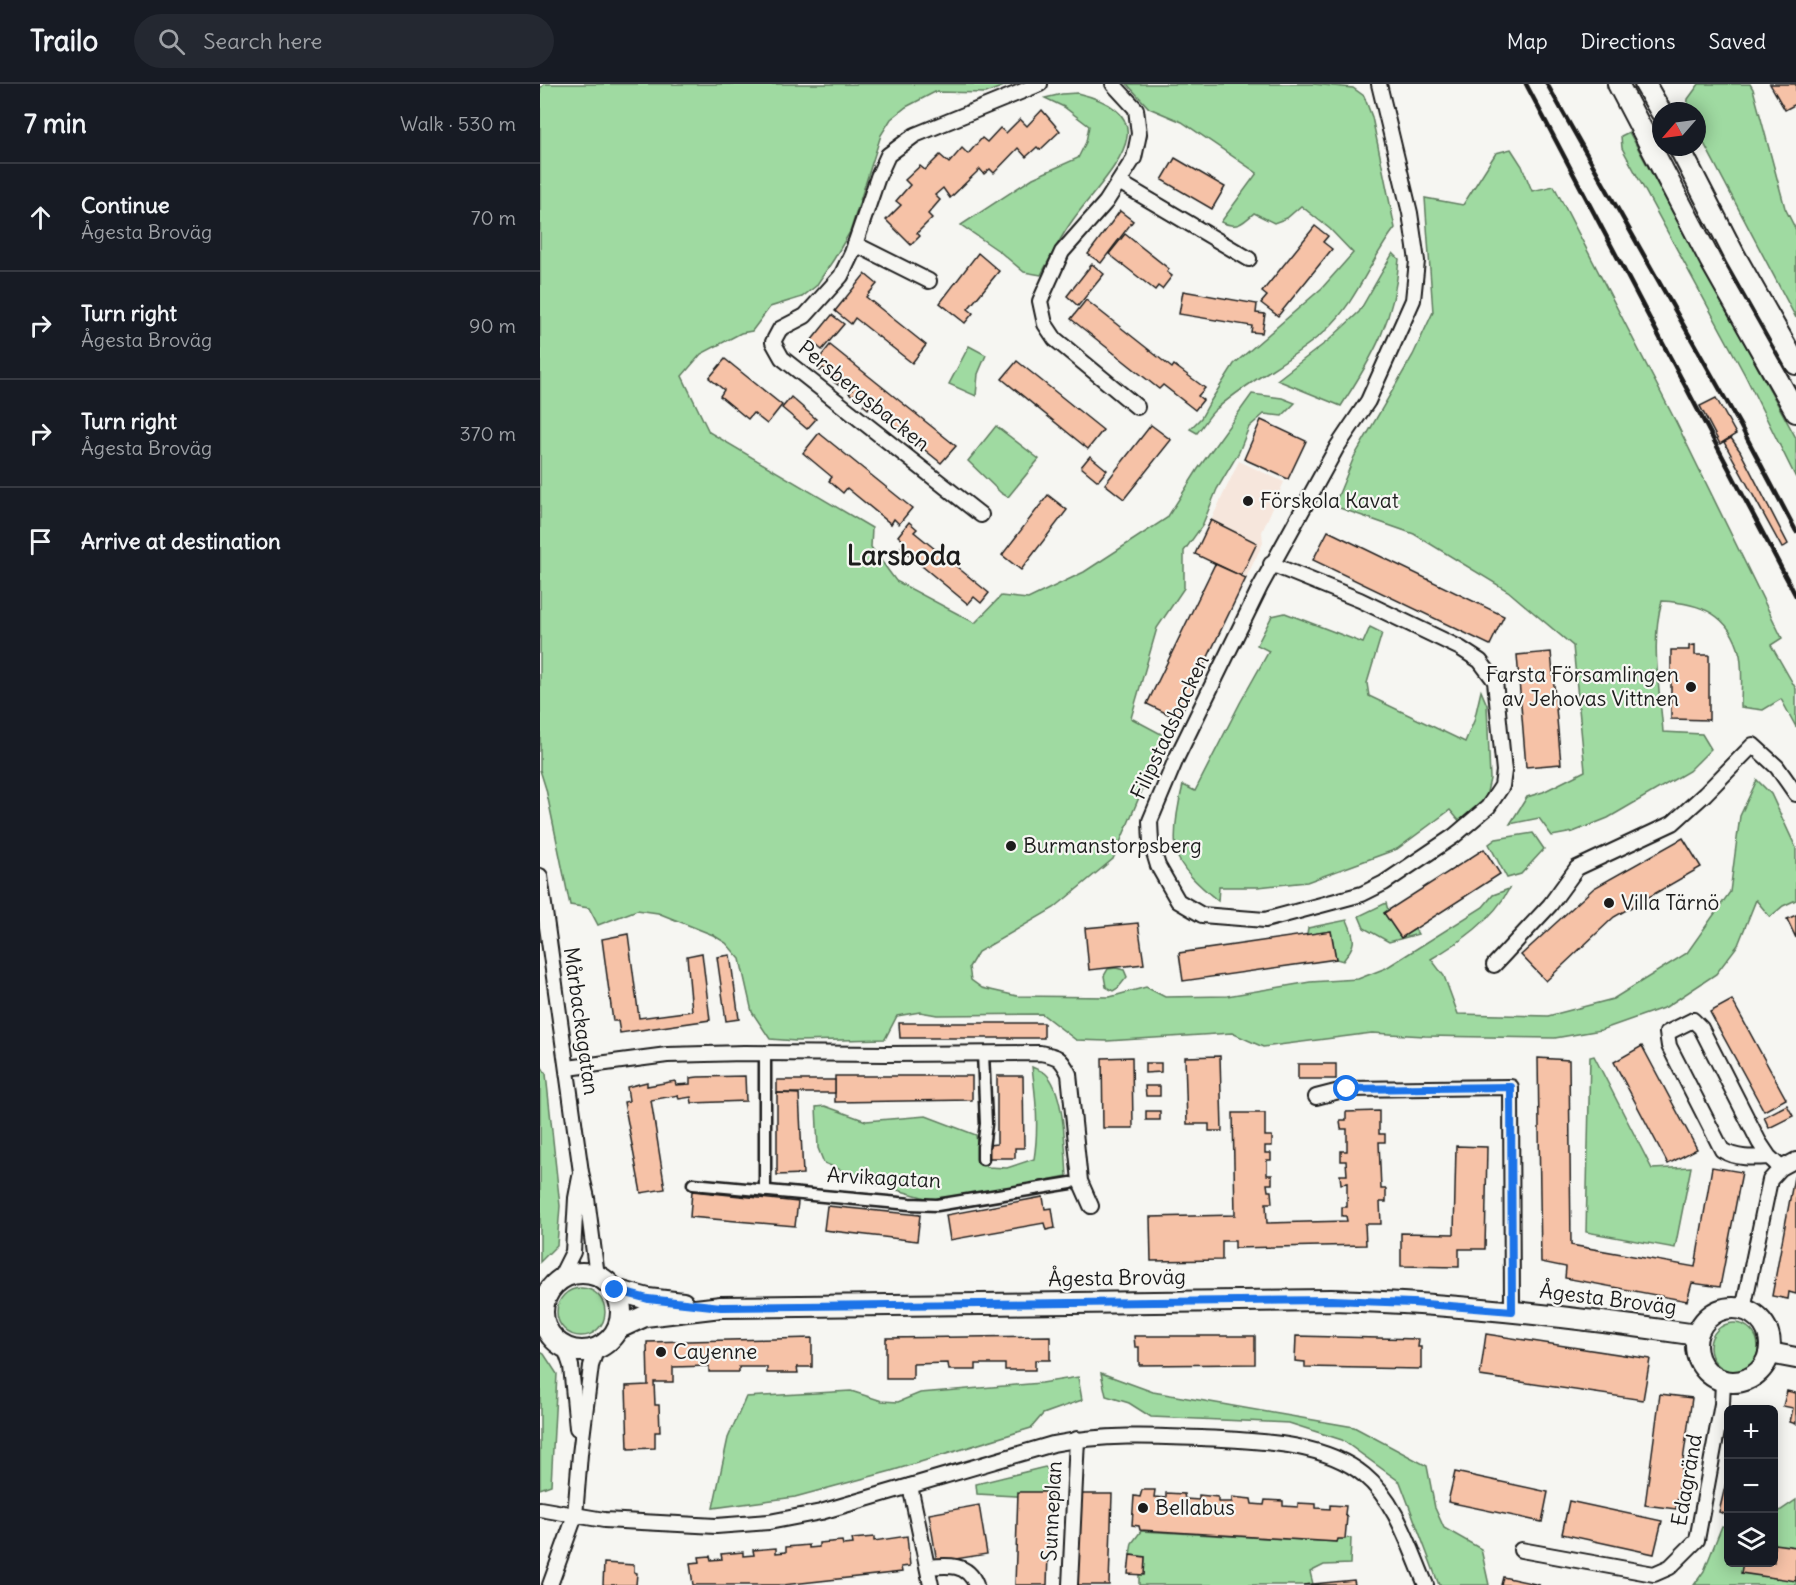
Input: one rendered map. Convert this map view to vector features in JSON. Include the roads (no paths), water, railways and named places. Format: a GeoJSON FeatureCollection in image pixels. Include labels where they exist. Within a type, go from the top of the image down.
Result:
{"type":"FeatureCollection","features":[{"type":"Feature","properties":{"kind":"main road"},"geometry":{"type":"LineString","coordinates":[[1618,84],[1710,260],[1796,412]]}},
{"type":"Feature","properties":{"kind":"main road"},"geometry":{"type":"LineString","coordinates":[[1646,84],[1656,102]]}},
{"type":"Feature","properties":{"kind":"main road"},"geometry":{"type":"LineString","coordinates":[[1684,156],[1735,256],[1796,364]]}},
{"type":"Feature","properties":{"kind":"main road"},"geometry":{"type":"LineString","coordinates":[[596,1350],[580,1352],[565,1348],[555,1341],[544,1330],[543,1307],[548,1292],[570,1275],[584,1273],[597,1276]]}},
{"type":"Feature","properties":{"kind":"main road","name":"Ågesta Broväg"},"geometry":{"type":"LineString","coordinates":[[597,1276],[607,1281],[615,1290],[648,1299],[721,1307]]}},
{"type":"Feature","properties":{"kind":"main road"},"geometry":{"type":"LineString","coordinates":[[615,1290],[620,1314],[619,1328]]}},
{"type":"Feature","properties":{"kind":"main road","name":"Ågesta Broväg"},"geometry":{"type":"LineString","coordinates":[[596,1350],[609,1341],[619,1328],[645,1316],[721,1307],[1331,1300],[1413,1303],[1512,1311],[1697,1335]]}},
{"type":"Feature","properties":{"kind":"main road","name":"Ågesta Broväg"},"geometry":{"type":"LineString","coordinates":[[1723,1382],[1708,1373],[1700,1362],[1696,1348],[1697,1335],[1707,1319],[1720,1311],[1736,1308],[1743,1310]]}},
{"type":"Feature","properties":{"kind":"main road"},"geometry":{"type":"LineString","coordinates":[[1723,1382],[1741,1383],[1752,1378],[1764,1367],[1770,1353],[1770,1335],[1762,1322],[1749,1311],[1743,1310]]}},
{"type":"Feature","properties":{"kind":"main road"},"geometry":{"type":"LineString","coordinates":[[1770,1353],[1796,1359]]}},
{"type":"Feature","properties":{"kind":"street","name":"Persbergsbacken"},"geometry":{"type":"LineString","coordinates":[[981,515],[782,358],[773,342],[780,329],[805,316],[841,276],[888,155],[915,135],[1040,84]]}},
{"type":"Feature","properties":{"kind":"street"},"geometry":{"type":"LineString","coordinates":[[1113,84],[1136,109],[1140,134],[1134,158],[1106,202],[1062,252],[1040,301],[1045,324],[1055,339],[1137,407]]}},
{"type":"Feature","properties":{"kind":"street","name":"Filipstadsbacken"},"geometry":{"type":"LineString","coordinates":[[1271,564],[1360,600],[1460,648],[1480,661],[1496,681],[1504,771],[1502,786],[1488,807],[1454,836],[1384,883],[1362,894],[1265,920],[1202,915],[1178,901],[1158,866],[1151,843],[1150,820],[1176,759],[1271,564],[1337,447],[1368,401],[1413,300],[1417,261],[1410,213],[1379,84]]}},
{"type":"Feature","properties":{"kind":"street"},"geometry":{"type":"LineString","coordinates":[[1119,182],[1250,259]]}},
{"type":"Feature","properties":{"kind":"street"},"geometry":{"type":"LineString","coordinates":[[855,244],[928,281]]}},
{"type":"Feature","properties":{"kind":"street"},"geometry":{"type":"LineString","coordinates":[[1494,965],[1550,905],[1577,868],[1673,823],[1753,745],[1777,767],[1796,795]]}},
{"type":"Feature","properties":{"kind":"street","name":"Mårbackagatan"},"geometry":{"type":"LineString","coordinates":[[540,876],[580,1172],[587,1198],[597,1276]]}},
{"type":"Feature","properties":{"kind":"street"},"geometry":{"type":"LineString","coordinates":[[1769,1157],[1751,1158],[1730,1155],[1722,1150],[1669,1047],[1667,1033],[1693,1020],[1701,1028],[1769,1157],[1780,1168]]}},
{"type":"Feature","properties":{"kind":"street"},"geometry":{"type":"LineString","coordinates":[[765,1053],[765,1191]]}},
{"type":"Feature","properties":{"kind":"street"},"geometry":{"type":"LineString","coordinates":[[983,1053],[986,1124],[982,1147],[983,1159]]}},
{"type":"Feature","properties":{"kind":"street"},"geometry":{"type":"LineString","coordinates":[[567,1068],[667,1055],[1040,1053],[1056,1056],[1064,1064],[1069,1074],[1080,1181],[1091,1206]]}},
{"type":"Feature","properties":{"kind":"street","name":"Ågesta Broväg"},"geometry":{"type":"LineString","coordinates":[[1316,1097],[1347,1089],[1511,1087],[1512,1311]]}},
{"type":"Feature","properties":{"kind":"street"},"geometry":{"type":"LineString","coordinates":[[1743,1310],[1770,1180],[1780,1168],[1796,1160]]}},
{"type":"Feature","properties":{"kind":"street","name":"Mårbackagatan"},"geometry":{"type":"LineString","coordinates":[[548,1292],[573,1252],[580,1172]]}},
{"type":"Feature","properties":{"kind":"street","name":"Arvikagatan"},"geometry":{"type":"LineString","coordinates":[[693,1184],[937,1205],[1071,1183]]}},
{"type":"Feature","properties":{"kind":"street"},"geometry":{"type":"LineString","coordinates":[[565,1348],[571,1366],[579,1454]]}},
{"type":"Feature","properties":{"kind":"street"},"geometry":{"type":"LineString","coordinates":[[550,1585],[575,1516],[579,1454],[591,1366],[596,1350]]}},
{"type":"Feature","properties":{"kind":"street","name":"Edagränd"},"geometry":{"type":"LineString","coordinates":[[1521,1550],[1654,1574],[1670,1567],[1697,1540],[1723,1399],[1723,1382]]}},
{"type":"Feature","properties":{"kind":"street"},"geometry":{"type":"LineString","coordinates":[[540,1509],[604,1520],[716,1526],[769,1522],[821,1512],[1077,1439],[1141,1436],[1268,1441],[1321,1453],[1355,1467],[1376,1487],[1394,1514],[1426,1585]]}},
{"type":"Feature","properties":{"kind":"street","name":"Sunneplan"},"geometry":{"type":"LineString","coordinates":[[1070,1585],[1077,1439]]}},
{"type":"Feature","properties":{"kind":"street"},"geometry":{"type":"LineString","coordinates":[[910,1486],[931,1585]]}},
{"type":"Feature","properties":{"kind":"street"},"geometry":{"type":"LineString","coordinates":[[928,1567],[961,1568],[972,1574],[976,1585]]}},
{"type":"Feature","properties":{"kind":"railway"},"geometry":{"type":"LineString","coordinates":[[1526,84],[1796,596]]}},
{"type":"Feature","properties":{"kind":"railway"},"geometry":{"type":"LineString","coordinates":[[1547,84],[1740,425],[1796,531]]}},
{"type":"Feature","properties":{"kind":"place","name":"Förskola Kavat"},"geometry":{"type":"Point","coordinates":[1248,501]}},
{"type":"Feature","properties":{"kind":"place","name":"Farsta Församlingen av Jehovas Vittnen"},"geometry":{"type":"Point","coordinates":[1691,687]}},
{"type":"Feature","properties":{"kind":"place","name":"Burmanstorpsberg"},"geometry":{"type":"Point","coordinates":[1011,846]}},
{"type":"Feature","properties":{"kind":"place","name":"Villa Tärnö"},"geometry":{"type":"Point","coordinates":[1609,903]}},
{"type":"Feature","properties":{"kind":"place","name":"Cayenne"},"geometry":{"type":"Point","coordinates":[661,1352]}},
{"type":"Feature","properties":{"kind":"place","name":"Bellabus"},"geometry":{"type":"Point","coordinates":[1143,1508]}},
{"type":"Feature","properties":{"kind":"district","name":"Larsboda"},"geometry":{"type":"Point","coordinates":[904,556]}}]}
